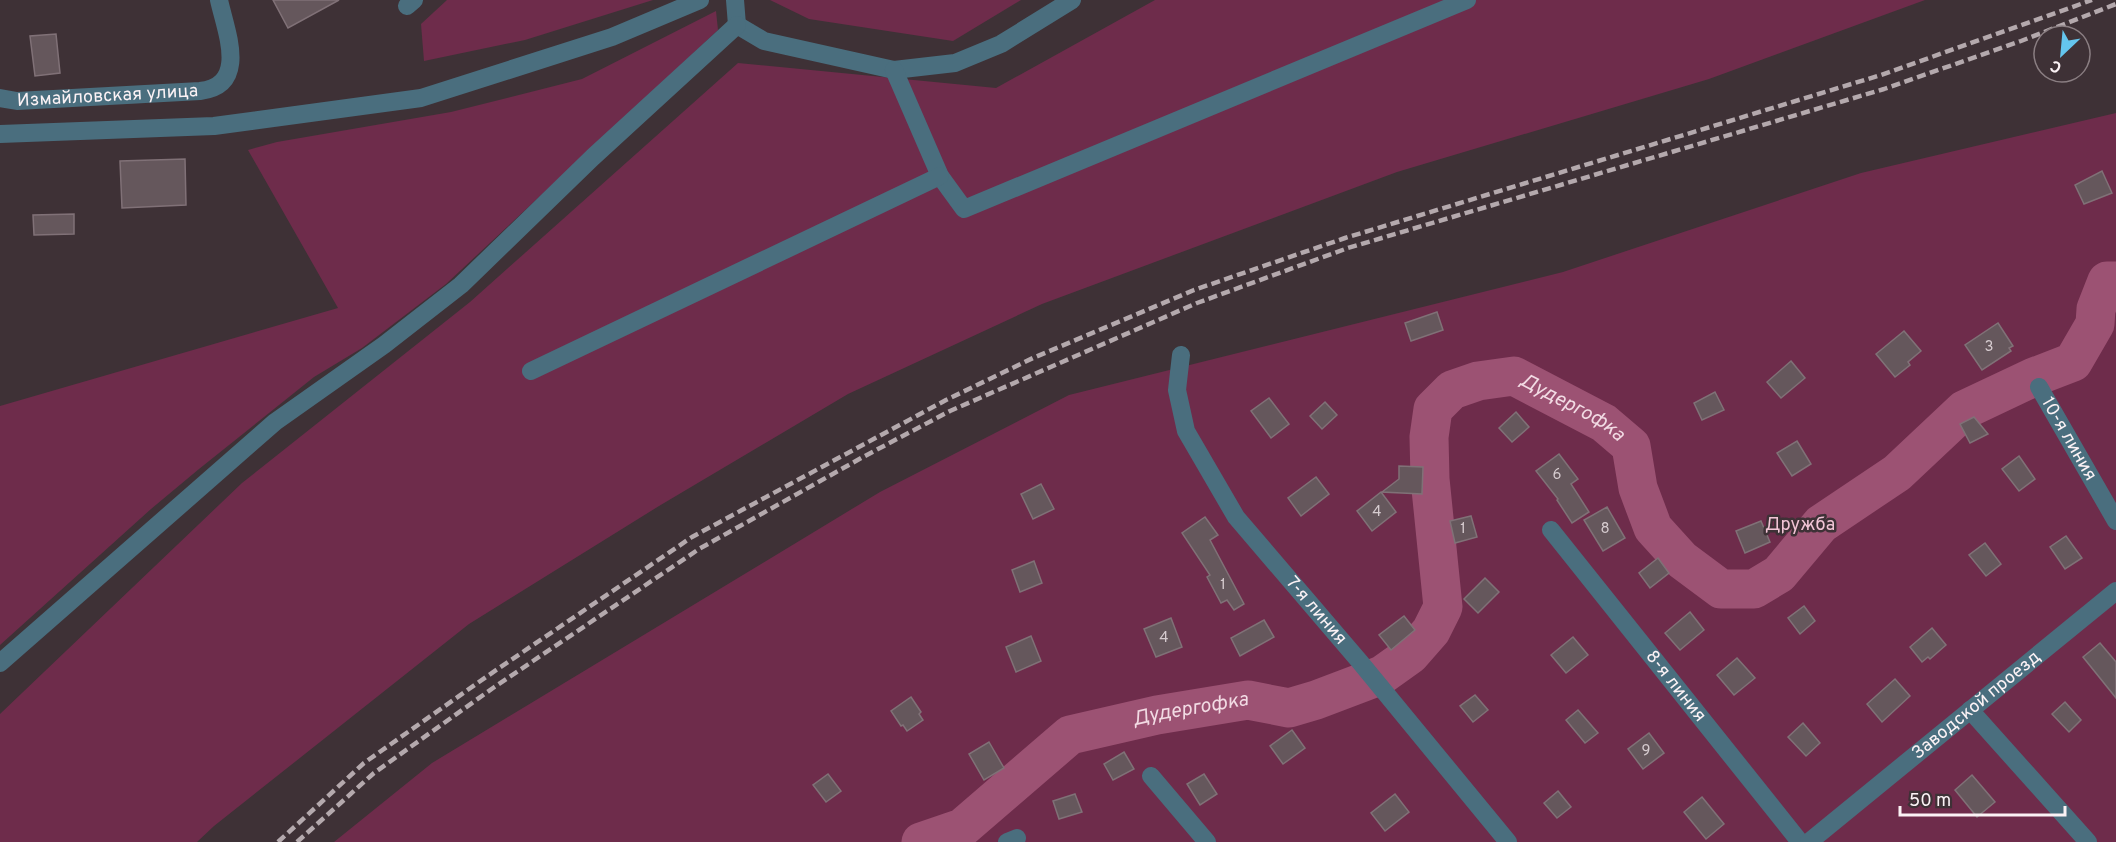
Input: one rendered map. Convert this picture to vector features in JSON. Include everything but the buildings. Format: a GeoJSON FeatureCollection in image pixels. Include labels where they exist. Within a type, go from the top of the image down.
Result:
{"type":"FeatureCollection","features":[{"type":"Feature","properties":{"kind":"street","name":"Измайловская улица"},"geometry":{"type":"LineString","coordinates":[[0,98],[17,101],[200,91],[215,87],[227,76],[231,62],[219,0]]}},
{"type":"Feature","properties":{"kind":"street"},"geometry":{"type":"LineString","coordinates":[[0,134],[214,126],[421,98],[612,37],[700,0]]}},
{"type":"Feature","properties":{"kind":"street"},"geometry":{"type":"LineString","coordinates":[[735,0],[737,25]]}},
{"type":"Feature","properties":{"kind":"street"},"geometry":{"type":"LineString","coordinates":[[737,25],[764,41],[894,70],[955,63],[1001,44],[1072,0]]}},
{"type":"Feature","properties":{"kind":"street"},"geometry":{"type":"LineString","coordinates":[[894,70],[940,176],[964,209],[1467,0]]}},
{"type":"Feature","properties":{"kind":"street"},"geometry":{"type":"LineString","coordinates":[[0,663],[275,422],[384,345],[461,285],[593,157],[737,25]]}},
{"type":"Feature","properties":{"kind":"street"},"geometry":{"type":"LineString","coordinates":[[531,371],[940,176]]}},
{"type":"Feature","properties":{"kind":"street","name":"7-я линия"},"geometry":{"type":"LineString","coordinates":[[1181,355],[1177,390],[1186,431],[1236,517],[1360,662],[1508,842]]}},
{"type":"Feature","properties":{"kind":"street","name":"10-я линия"},"geometry":{"type":"LineString","coordinates":[[2039,387],[2116,521]]}},
{"type":"Feature","properties":{"kind":"street","name":"8-я линия"},"geometry":{"type":"LineString","coordinates":[[1551,530],[1800,842]]}},
{"type":"Feature","properties":{"kind":"street","name":"Заводской проезд"},"geometry":{"type":"LineString","coordinates":[[1809,842],[2116,591]]}},
{"type":"Feature","properties":{"kind":"street"},"geometry":{"type":"LineString","coordinates":[[1970,710],[2088,842]]}},
{"type":"Feature","properties":{"kind":"street"},"geometry":{"type":"LineString","coordinates":[[1151,776],[1207,842]]}},
{"type":"Feature","properties":{"kind":"green space"},"geometry":{"type":"Polygon","coordinates":[[[447,0],[653,0],[525,40],[424,61],[421,24],[447,0]]]}},
{"type":"Feature","properties":{"kind":"green space"},"geometry":{"type":"Polygon","coordinates":[[[770,0],[1021,0],[953,41],[809,19],[770,0]]]}},
{"type":"Feature","properties":{"kind":"green space"},"geometry":{"type":"Polygon","coordinates":[[[1155,0],[1925,0],[1709,79],[1397,172],[1042,304],[848,394],[659,506],[469,624],[214,826],[197,842],[0,842],[0,714],[242,483],[470,302],[738,63],[996,88],[1155,0]]]}},
{"type":"Feature","properties":{"kind":"green space"},"geometry":{"type":"Polygon","coordinates":[[[716,11],[718,30],[446,284],[362,348],[314,377],[199,469],[151,509],[0,645],[0,406],[338,308],[248,150],[277,142],[451,112],[582,79],[716,11]]]}},
{"type":"Feature","properties":{"kind":"green space","name":"Дружба"},"geometry":{"type":"Polygon","coordinates":[[[2116,113],[2116,842],[334,842],[432,763],[880,492],[1069,395],[1563,272],[1861,173],[2116,113]]]}},
{"type":"Feature","properties":{"kind":"waterway","name":"Дудергофка"},"geometry":{"type":"LineString","coordinates":[[921,842],[962,828],[1070,735],[1157,715],[1248,700],[1289,708],[1382,675],[1410,655],[1431,631],[1443,607],[1430,479],[1429,437],[1433,409],[1452,390],[1478,381],[1514,376],[1604,423],[1631,446],[1638,488],[1653,528],[1682,560],[1721,589],[1754,589],[1779,574],[1821,524],[1897,473],[1964,410],[2034,377],[2073,362],[2095,324],[2096,309],[2107,281],[2116,281]]}},
{"type":"Feature","properties":{"kind":"railway"},"geometry":{"type":"LineString","coordinates":[[278,842],[364,763],[692,537],[946,400],[1033,358],[1194,290],[1345,238],[1881,75],[2092,0]]}},
{"type":"Feature","properties":{"kind":"railway"},"geometry":{"type":"LineString","coordinates":[[297,842],[374,773],[493,688],[699,549],[950,411],[1197,303],[1348,248],[1884,89],[2021,41],[2116,4]]}}]}
